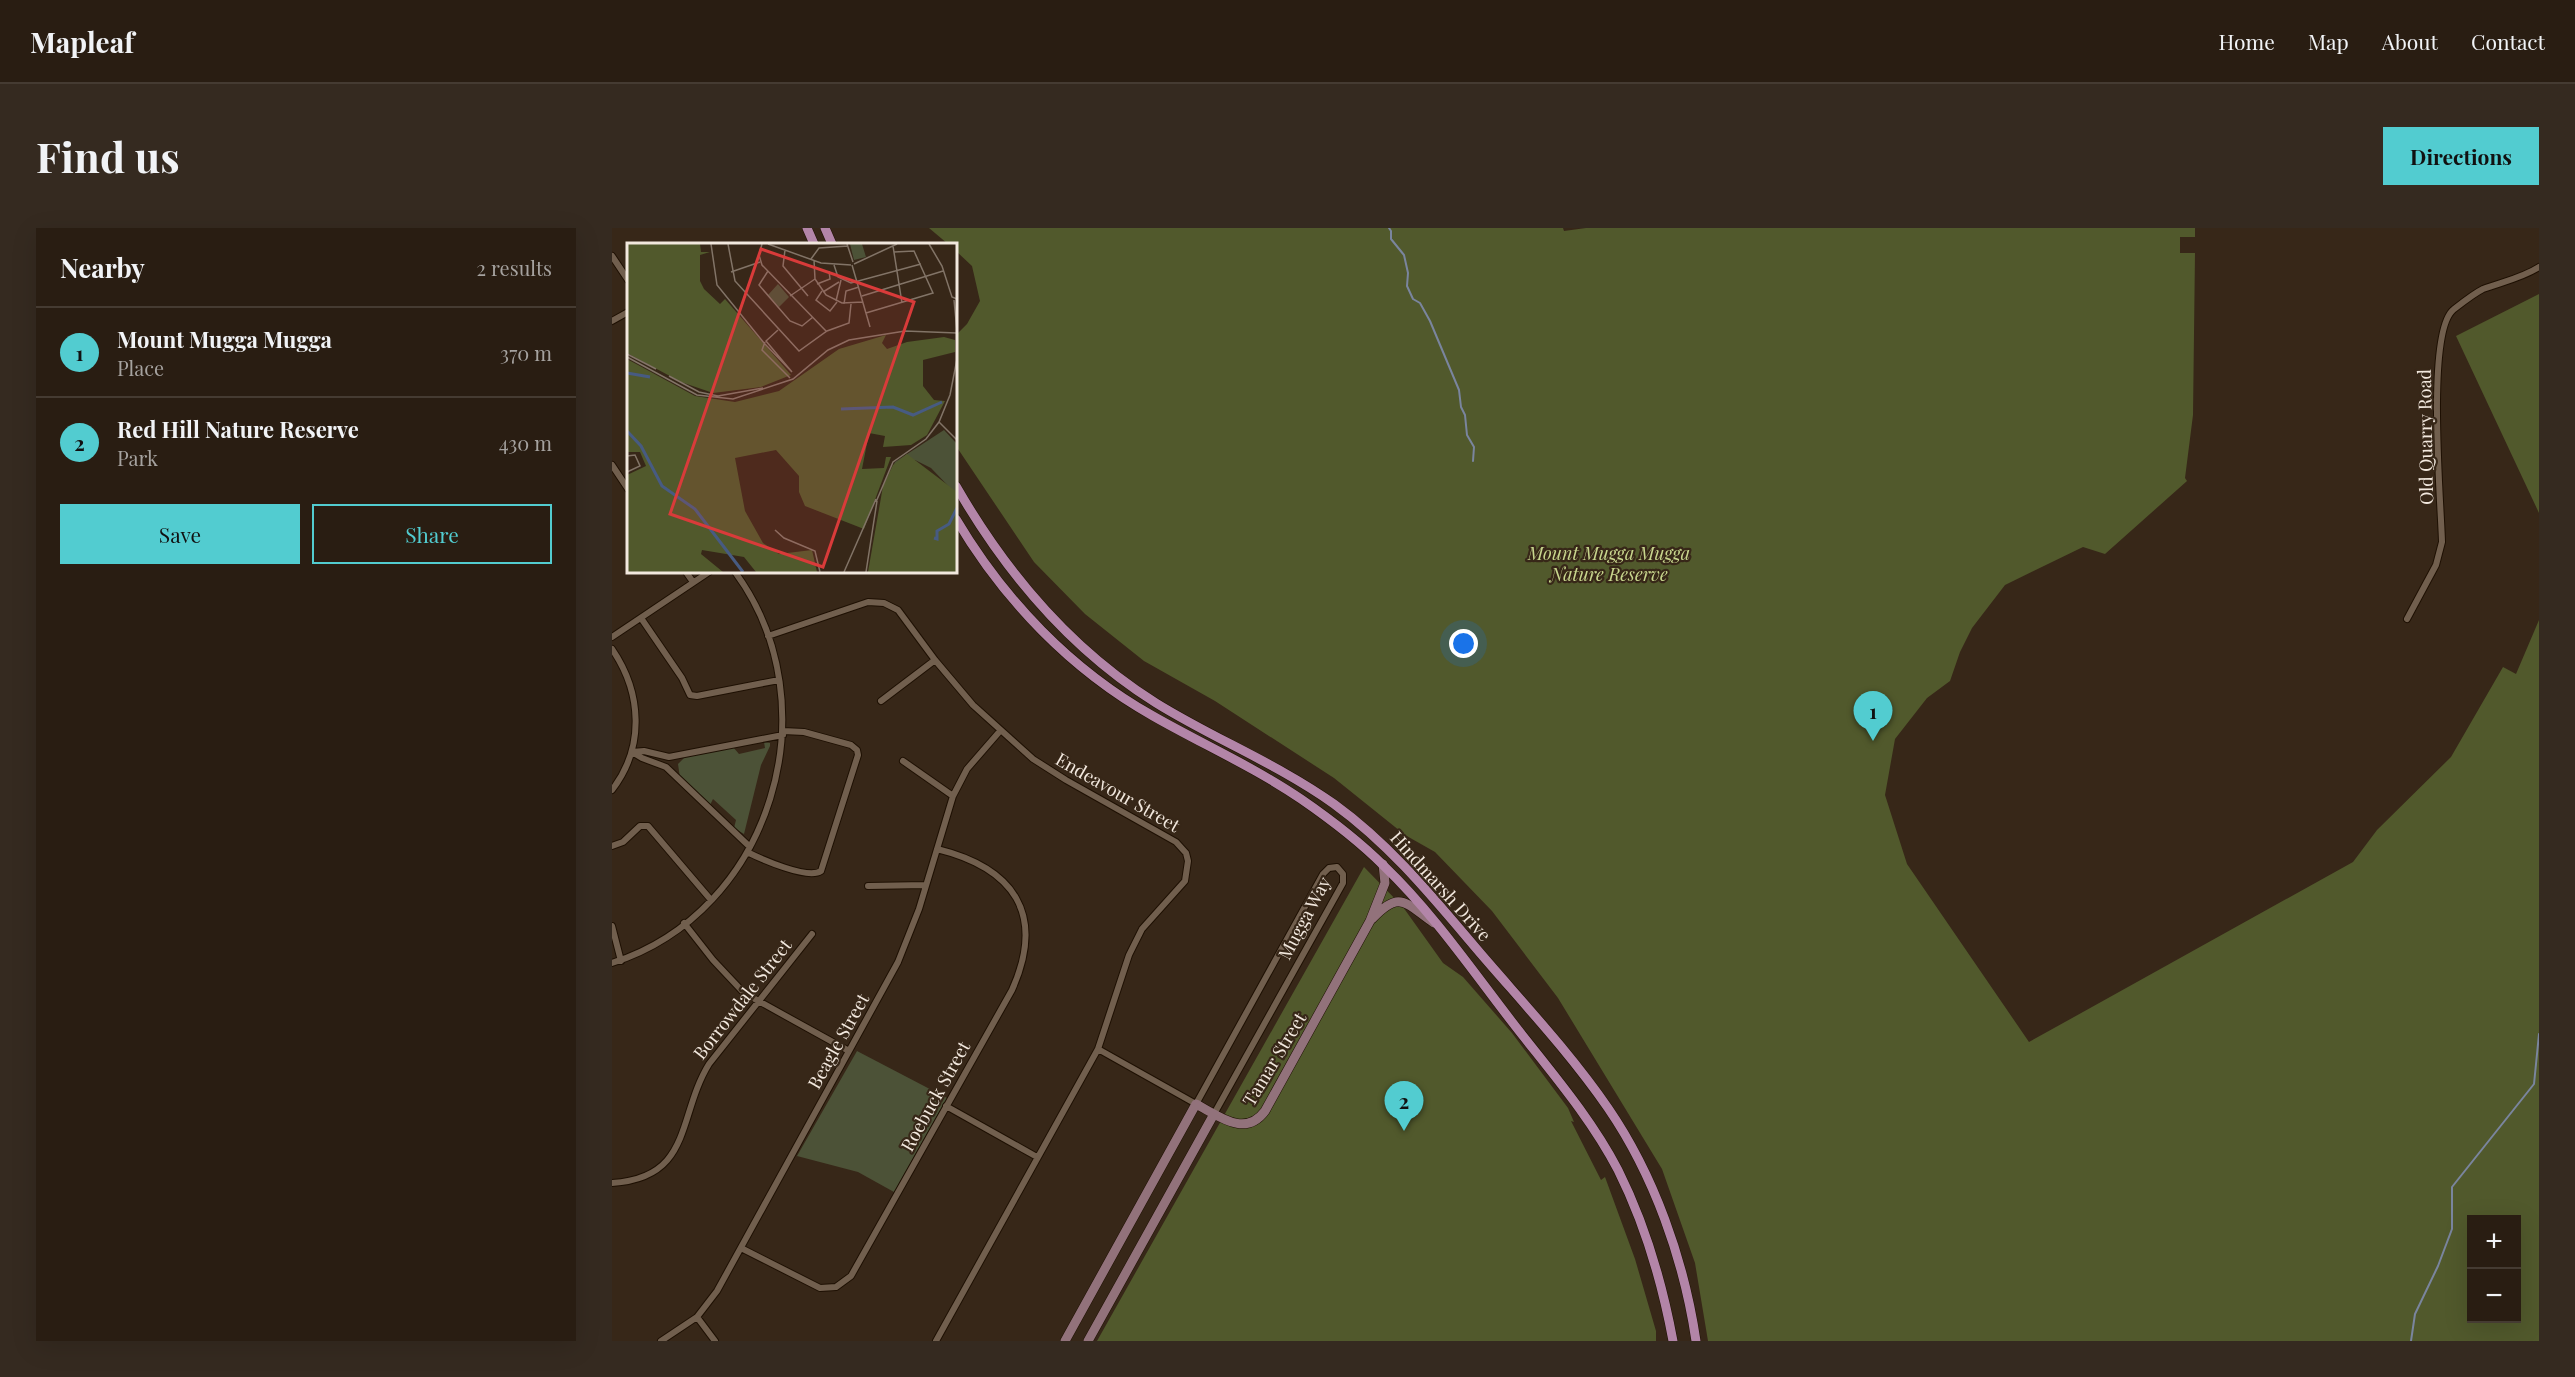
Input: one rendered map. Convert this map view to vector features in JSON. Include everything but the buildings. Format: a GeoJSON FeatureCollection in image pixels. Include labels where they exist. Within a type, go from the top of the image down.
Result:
{"type":"FeatureCollection","features":[{"type":"Feature","properties":{"kind":"main road"},"geometry":{"type":"LineString","coordinates":[[807,228],[814,243]]}},
{"type":"Feature","properties":{"kind":"main road"},"geometry":{"type":"LineString","coordinates":[[825,228],[832,243]]}},
{"type":"Feature","properties":{"kind":"main road","name":"Hindmarsh Drive"},"geometry":{"type":"LineString","coordinates":[[957,488],[986,536],[1019,581],[1086,650],[1119,677],[1157,703],[1287,774],[1335,805],[1382,843],[1434,898],[1569,1056],[1609,1110],[1653,1190],[1669,1230],[1686,1285],[1696,1341]]}},
{"type":"Feature","properties":{"kind":"main road","name":"Hindmarsh Drive"},"geometry":{"type":"LineString","coordinates":[[957,521],[988,570],[1022,610],[1096,678],[1141,709],[1289,791],[1343,829],[1383,864],[1437,925],[1582,1113],[1616,1167],[1650,1246],[1664,1295],[1673,1341]]}},
{"type":"Feature","properties":{"kind":"main road","name":"Tamar Street"},"geometry":{"type":"LineString","coordinates":[[1196,1104],[1231,1123],[1242,1125],[1253,1122],[1263,1113],[1370,921],[1385,883],[1383,864]]}},
{"type":"Feature","properties":{"kind":"main road","name":"Tamar Street"},"geometry":{"type":"LineString","coordinates":[[1370,921],[1386,904],[1398,900],[1437,925]]}},
{"type":"Feature","properties":{"kind":"main road","name":"Mugga Way"},"geometry":{"type":"LineString","coordinates":[[1065,1341],[1196,1104]]}},
{"type":"Feature","properties":{"kind":"main road","name":"Mugga Way"},"geometry":{"type":"LineString","coordinates":[[1088,1341],[1214,1114]]}},
{"type":"Feature","properties":{"kind":"street"},"geometry":{"type":"LineString","coordinates":[[612,256],[627,278]]}},
{"type":"Feature","properties":{"kind":"street","name":"Old Quarry Road"},"geometry":{"type":"LineString","coordinates":[[2407,619],[2436,564],[2442,542],[2437,375],[2441,345],[2450,312],[2481,290],[2539,267]]}},
{"type":"Feature","properties":{"kind":"street"},"geometry":{"type":"LineString","coordinates":[[612,321],[627,313]]}},
{"type":"Feature","properties":{"kind":"street"},"geometry":{"type":"LineString","coordinates":[[612,465],[627,488]]}},
{"type":"Feature","properties":{"kind":"street"},"geometry":{"type":"LineString","coordinates":[[687,573],[693,582]]}},
{"type":"Feature","properties":{"kind":"street"},"geometry":{"type":"LineString","coordinates":[[612,637],[707,573]]}},
{"type":"Feature","properties":{"kind":"street"},"geometry":{"type":"LineString","coordinates":[[612,963],[650,947],[711,900],[735,871],[749,849],[773,793],[783,733],[779,680],[768,636],[754,604],[736,573]]}},
{"type":"Feature","properties":{"kind":"street","name":"Endeavour Street"},"geometry":{"type":"LineString","coordinates":[[768,636],[865,603],[878,601],[898,610],[935,660],[973,705],[1000,731],[1047,769],[1160,832],[1176,842],[1186,853],[1189,868],[1185,881],[1142,928],[1130,955],[1098,1049],[936,1341]]}},
{"type":"Feature","properties":{"kind":"street"},"geometry":{"type":"LineString","coordinates":[[641,618],[682,678],[688,693],[693,696],[779,680]]}},
{"type":"Feature","properties":{"kind":"street"},"geometry":{"type":"LineString","coordinates":[[612,649],[624,668],[634,696],[636,725],[632,752],[625,770],[612,790]]}},
{"type":"Feature","properties":{"kind":"street"},"geometry":{"type":"LineString","coordinates":[[881,701],[935,660]]}},
{"type":"Feature","properties":{"kind":"street","name":"Beagle Street"},"geometry":{"type":"LineString","coordinates":[[661,1341],[697,1317],[717,1291],[741,1248],[908,942],[953,796],[967,769],[1000,731]]}},
{"type":"Feature","properties":{"kind":"street"},"geometry":{"type":"LineString","coordinates":[[804,732],[851,746],[857,750],[858,755],[821,871],[813,875],[768,862],[749,849],[666,767],[632,752],[644,751],[669,757],[783,733],[804,732]]}},
{"type":"Feature","properties":{"kind":"street"},"geometry":{"type":"LineString","coordinates":[[903,761],[953,796]]}},
{"type":"Feature","properties":{"kind":"street"},"geometry":{"type":"LineString","coordinates":[[612,846],[623,842],[640,826],[648,826],[711,900]]}},
{"type":"Feature","properties":{"kind":"street","name":"Roebuck Street"},"geometry":{"type":"LineString","coordinates":[[741,1248],[816,1287],[832,1288],[843,1283],[855,1270],[1012,990],[1023,961],[1026,935],[1020,905],[998,875],[978,862],[937,849]]}},
{"type":"Feature","properties":{"kind":"street","name":"Mugga Way"},"geometry":{"type":"LineString","coordinates":[[1196,1104],[1324,871],[1337,867],[1344,874],[1343,883],[1214,1114]]}},
{"type":"Feature","properties":{"kind":"street"},"geometry":{"type":"LineString","coordinates":[[868,886],[926,885]]}},
{"type":"Feature","properties":{"kind":"street"},"geometry":{"type":"LineString","coordinates":[[684,923],[744,993],[849,1051]]}},
{"type":"Feature","properties":{"kind":"street"},"geometry":{"type":"LineString","coordinates":[[612,926],[621,961]]}},
{"type":"Feature","properties":{"kind":"street","name":"Borrowdale Street"},"geometry":{"type":"LineString","coordinates":[[612,1183],[653,1172],[672,1155],[680,1142],[702,1075],[812,934]]}},
{"type":"Feature","properties":{"kind":"street","name":"Tamar Street"},"geometry":{"type":"LineString","coordinates":[[1098,1049],[1196,1104]]}},
{"type":"Feature","properties":{"kind":"street"},"geometry":{"type":"LineString","coordinates":[[946,1106],[1037,1157]]}},
{"type":"Feature","properties":{"kind":"street"},"geometry":{"type":"LineString","coordinates":[[697,1317],[715,1341]]}},
{"type":"Feature","properties":{"kind":"green space","name":"Mount Mugga Mugga Nature Reserve"},"geometry":{"type":"Polygon","coordinates":[[[929,228],[1563,228],[1564,231],[1586,228],[2195,228],[2195,237],[2180,237],[2180,253],[2195,253],[2193,415],[2185,478],[2187,481],[2105,554],[2083,547],[2005,585],[1972,628],[1960,652],[1950,681],[1927,698],[1895,739],[1885,795],[1907,864],[2029,1042],[2353,862],[2377,830],[2451,757],[2503,667],[2516,674],[2539,620],[2539,1341],[1708,1341],[1695,1263],[1662,1169],[1558,998],[1492,911],[1435,852],[1405,835],[1334,778],[1215,701],[1144,661],[1085,614],[1034,562],[957,447],[957,334],[967,324],[980,301],[972,266],[957,252],[957,243],[947,243],[929,228]]]}},
{"type":"Feature","properties":{"kind":"green space"},"geometry":{"type":"Polygon","coordinates":[[[2539,294],[2539,513],[2456,336],[2539,294]]]}},
{"type":"Feature","properties":{"kind":"green space"},"geometry":{"type":"Polygon","coordinates":[[[764,742],[770,743],[770,746],[761,765],[744,834],[734,828],[736,820],[713,799],[710,805],[680,778],[678,764],[685,757],[733,747],[739,754],[765,748],[764,742]]]}},
{"type":"Feature","properties":{"kind":"green space"},"geometry":{"type":"Polygon","coordinates":[[[1364,867],[1403,907],[1443,963],[1463,977],[1512,1033],[1568,1108],[1574,1122],[1571,1121],[1601,1180],[1605,1177],[1635,1259],[1656,1331],[1656,1341],[1097,1341],[1364,867]]]}},
{"type":"Feature","properties":{"kind":"green space"},"geometry":{"type":"Polygon","coordinates":[[[857,1051],[947,1098],[894,1192],[858,1172],[797,1156],[857,1051]]]}},
{"type":"Feature","properties":{"kind":"waterway"},"geometry":{"type":"LineString","coordinates":[[1389,228],[1391,239],[1404,255],[1408,273],[1407,286],[1413,299],[1420,303],[1430,321],[1459,390],[1467,435],[1474,447],[1473,461]]}},
{"type":"Feature","properties":{"kind":"waterway"},"geometry":{"type":"LineString","coordinates":[[2411,1341],[2415,1314],[2438,1266],[2452,1229],[2452,1187],[2534,1084],[2539,1034]]}},
{"type":"Feature","properties":{"kind":"place","name":"Mount Mugga Mugga"},"geometry":{"type":"Point","coordinates":[1873,741]}},
{"type":"Feature","properties":{"kind":"place","name":"Red Hill Nature Reserve"},"geometry":{"type":"Point","coordinates":[1404,1131]}}]}
